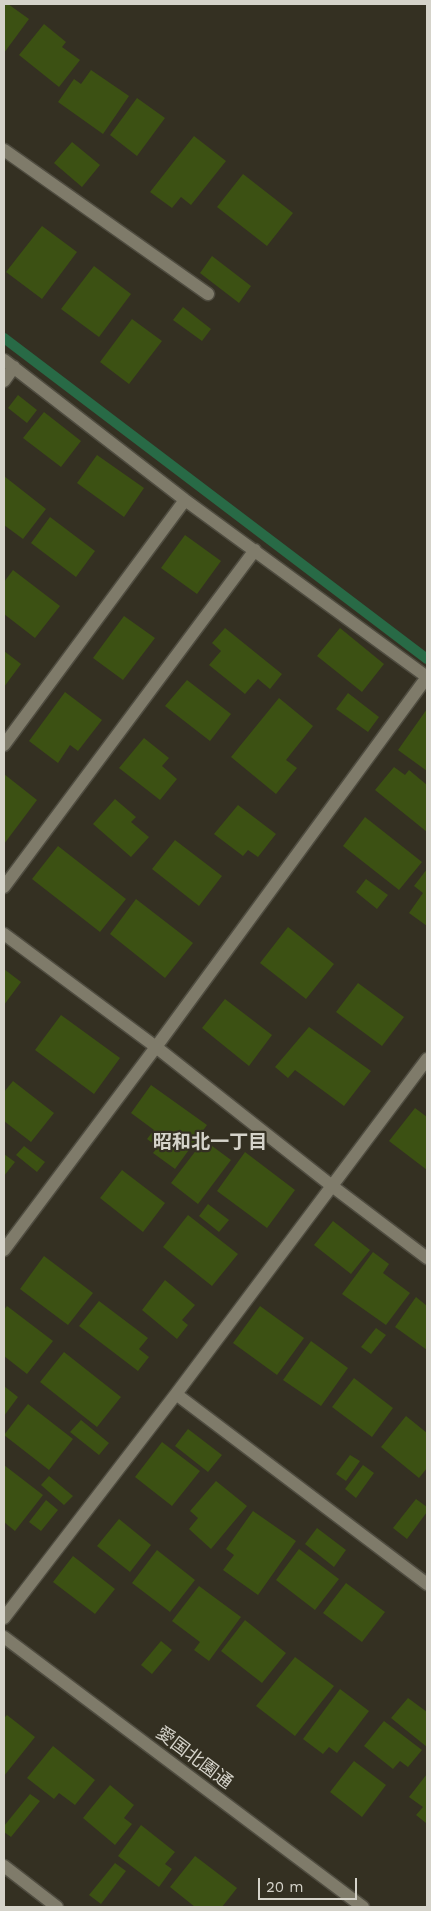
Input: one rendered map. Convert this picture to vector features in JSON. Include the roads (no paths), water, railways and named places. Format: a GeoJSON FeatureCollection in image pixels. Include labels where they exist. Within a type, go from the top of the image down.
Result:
{"type":"FeatureCollection","features":[{"type":"Feature","properties":{"kind":"street"},"geometry":{"type":"LineString","coordinates":[[4,150],[208,294]]}},
{"type":"Feature","properties":{"kind":"street"},"geometry":{"type":"LineString","coordinates":[[4,381],[9,364],[185,500],[427,678],[156,1047],[4,1250]]}},
{"type":"Feature","properties":{"kind":"street"},"geometry":{"type":"LineString","coordinates":[[4,745],[185,500]]}},
{"type":"Feature","properties":{"kind":"street"},"geometry":{"type":"LineString","coordinates":[[4,887],[255,550]]}},
{"type":"Feature","properties":{"kind":"street"},"geometry":{"type":"LineString","coordinates":[[4,934],[156,1047],[332,1186],[427,1258]]}},
{"type":"Feature","properties":{"kind":"street"},"geometry":{"type":"LineString","coordinates":[[4,1618],[176,1394],[427,1059]]}},
{"type":"Feature","properties":{"kind":"street"},"geometry":{"type":"LineString","coordinates":[[176,1394],[427,1584]]}},
{"type":"Feature","properties":{"kind":"street","name":"愛国北園通"},"geometry":{"type":"LineString","coordinates":[[4,1638],[363,1907]]}},
{"type":"Feature","properties":{"kind":"street"},"geometry":{"type":"LineString","coordinates":[[4,1866],[57,1907]]}},
{"type":"Feature","properties":{"kind":"waterway"},"geometry":{"type":"LineString","coordinates":[[4,338],[427,659]]}},
{"type":"Feature","properties":{"kind":"district","name":"昭和北一丁目"},"geometry":{"type":"Point","coordinates":[210,1142]}}]}
